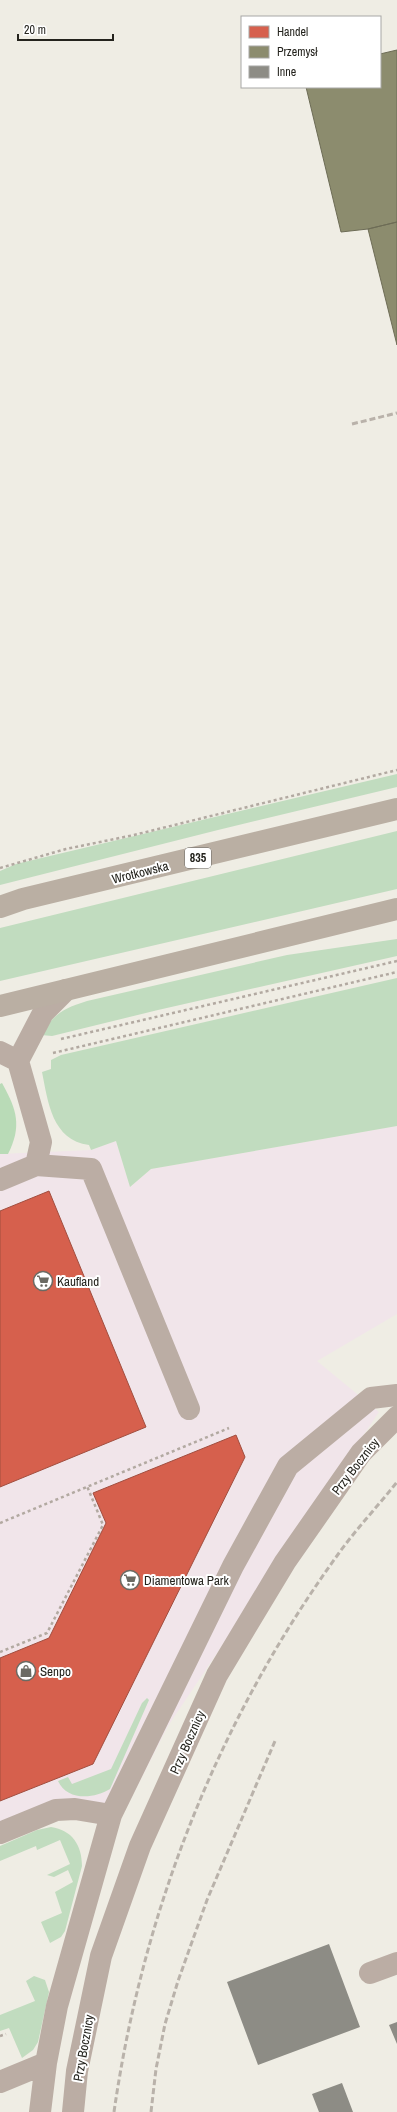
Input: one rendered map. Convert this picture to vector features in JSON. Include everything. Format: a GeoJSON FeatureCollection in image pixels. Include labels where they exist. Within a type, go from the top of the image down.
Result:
{"type":"FeatureCollection","features":[{"type":"Feature","properties":{"kind":"main road","name":"Wrotkowska"},"geometry":{"type":"LineString","coordinates":[[0,907],[23,899],[397,810]]}},
{"type":"Feature","properties":{"kind":"main road"},"geometry":{"type":"LineString","coordinates":[[0,1006],[397,909]]}},
{"type":"Feature","properties":{"kind":"lane"},"geometry":{"type":"LineString","coordinates":[[36,1165],[41,1142],[14,1053],[43,1013],[66,990]]}},
{"type":"Feature","properties":{"kind":"lane"},"geometry":{"type":"LineString","coordinates":[[0,1180],[36,1165],[91,1169],[189,1409]]}},
{"type":"Feature","properties":{"kind":"lane"},"geometry":{"type":"LineString","coordinates":[[40,2112],[46,2063],[57,2006],[112,1815],[233,1566],[288,1466],[371,1398],[397,1395]]}},
{"type":"Feature","properties":{"kind":"lane","name":"Przy Bocznicy"},"geometry":{"type":"LineString","coordinates":[[73,2112],[77,2071],[101,1956],[140,1846],[217,1675],[285,1562],[361,1453],[397,1417]]}},
{"type":"Feature","properties":{"kind":"lane"},"geometry":{"type":"LineString","coordinates":[[0,1833],[56,1810],[75,1809],[112,1815]]}},
{"type":"Feature","properties":{"kind":"lane"},"geometry":{"type":"LineString","coordinates":[[370,1973],[397,1963]]}},
{"type":"Feature","properties":{"kind":"lane"},"geometry":{"type":"LineString","coordinates":[[0,2082],[46,2063]]}},
{"type":"Feature","properties":{"kind":"path"},"geometry":{"type":"LineString","coordinates":[[0,868],[66,849],[141,833],[397,770]]}},
{"type":"Feature","properties":{"kind":"path"},"geometry":{"type":"LineString","coordinates":[[14,1053],[397,961]]}},
{"type":"Feature","properties":{"kind":"path"},"geometry":{"type":"LineString","coordinates":[[14,1053],[397,972]]}},
{"type":"Feature","properties":{"kind":"path"},"geometry":{"type":"LineString","coordinates":[[0,1522],[229,1428]]}},
{"type":"Feature","properties":{"kind":"path"},"geometry":{"type":"LineString","coordinates":[[0,1652],[47,1633],[103,1524],[86,1486]]}},
{"type":"Feature","properties":{"kind":"path"},"geometry":{"type":"LineString","coordinates":[[0,2036],[6,2034]]}},
{"type":"Feature","properties":{"kind":"shaded area"},"geometry":{"type":"Polygon","coordinates":[[[397,1126],[397,1314],[317,1361],[379,1412],[168,1726],[116,1828],[79,1819],[57,1820],[0,1842],[0,1154],[91,1150],[116,1141],[130,1187],[151,1169],[397,1126]]]}},
{"type":"Feature","properties":{"kind":"green space"},"geometry":{"type":"Polygon","coordinates":[[[397,774],[397,787],[0,885],[0,871],[16,864],[397,774]]]}},
{"type":"Feature","properties":{"kind":"green space"},"geometry":{"type":"Polygon","coordinates":[[[397,831],[397,889],[0,981],[0,928],[397,831]]]}},
{"type":"Feature","properties":{"kind":"green space"},"geometry":{"type":"Polygon","coordinates":[[[397,939],[397,956],[158,1010],[52,1036],[41,1035],[55,1017],[65,1009],[87,1001],[287,955],[397,939]]]}},
{"type":"Feature","properties":{"kind":"green space"},"geometry":{"type":"Polygon","coordinates":[[[397,978],[397,1126],[151,1169],[130,1187],[116,1141],[91,1150],[89,1145],[77,1142],[67,1136],[59,1128],[54,1118],[42,1072],[51,1069],[51,1060],[61,1055],[397,978]]]}},
{"type":"Feature","properties":{"kind":"green space"},"geometry":{"type":"Polygon","coordinates":[[[2,1083],[11,1102],[16,1118],[15,1135],[8,1154],[0,1154],[0,1084],[2,1083]]]}},
{"type":"Feature","properties":{"kind":"green space"},"geometry":{"type":"Polygon","coordinates":[[[147,1698],[149,1700],[110,1789],[96,1795],[81,1796],[74,1795],[62,1787],[58,1781],[68,1777],[72,1784],[111,1769],[142,1703],[147,1698]]]}},
{"type":"Feature","properties":{"kind":"green space"},"geometry":{"type":"Polygon","coordinates":[[[51,1827],[65,1831],[78,1845],[82,1858],[82,1866],[65,1931],[61,1937],[50,1943],[41,1922],[62,1913],[55,1892],[73,1882],[68,1870],[54,1877],[47,1875],[70,1864],[60,1840],[37,1850],[36,1846],[0,1861],[0,1846],[37,1830],[51,1827]]]}},
{"type":"Feature","properties":{"kind":"green space"},"geometry":{"type":"Polygon","coordinates":[[[34,1976],[45,1980],[49,1992],[38,2042],[33,2050],[22,2058],[9,2028],[0,2031],[0,2015],[35,2001],[26,1981],[34,1976]]]}},
{"type":"Feature","properties":{"kind":"building: Handel","name":"Kaufland"},"geometry":{"type":"Polygon","coordinates":[[[49,1191],[146,1427],[0,1487],[0,1211],[49,1191]]]}},
{"type":"Feature","properties":{"kind":"building: Handel","name":"Diamentowa Park"},"geometry":{"type":"Polygon","coordinates":[[[236,1435],[245,1457],[93,1764],[0,1801],[0,1658],[49,1638],[106,1523],[93,1493],[236,1435]]]}},
{"type":"Feature","properties":{"kind":"building: Przemysł"},"geometry":{"type":"Polygon","coordinates":[[[397,50],[397,222],[368,229],[341,232],[306,88],[381,88],[381,54],[397,50]]]}},
{"type":"Feature","properties":{"kind":"building: Przemysł"},"geometry":{"type":"Polygon","coordinates":[[[397,222],[397,345],[368,229],[397,222]]]}},
{"type":"Feature","properties":{"kind":"building: Inne"},"geometry":{"type":"Polygon","coordinates":[[[329,1944],[360,2027],[258,2065],[227,1982],[329,1944]]]}},
{"type":"Feature","properties":{"kind":"building: Inne"},"geometry":{"type":"Polygon","coordinates":[[[397,2022],[397,2044],[389,2025],[397,2022]]]}},
{"type":"Feature","properties":{"kind":"building: Inne"},"geometry":{"type":"Polygon","coordinates":[[[342,2083],[353,2112],[319,2112],[312,2094],[342,2083]]]}},
{"type":"Feature","properties":{"kind":"railway"},"geometry":{"type":"LineString","coordinates":[[352,424],[397,413]]}},
{"type":"Feature","properties":{"kind":"railway"},"geometry":{"type":"LineString","coordinates":[[114,2112],[127,2037],[145,1963],[166,1890],[192,1819],[223,1749],[257,1682],[296,1616],[339,1553],[397,1482]]}},
{"type":"Feature","properties":{"kind":"railway"},"geometry":{"type":"LineString","coordinates":[[151,2112],[156,2069],[165,2024],[178,1981],[207,1900],[275,1741]]}},
{"type":"Feature","properties":{"kind":"place","name":"Kaufland"},"geometry":{"type":"Point","coordinates":[43,1281]}},
{"type":"Feature","properties":{"kind":"place","name":"Diamentowa Park"},"geometry":{"type":"Point","coordinates":[130,1580]}},
{"type":"Feature","properties":{"kind":"place","name":"Senpo"},"geometry":{"type":"Point","coordinates":[26,1671]}}]}
